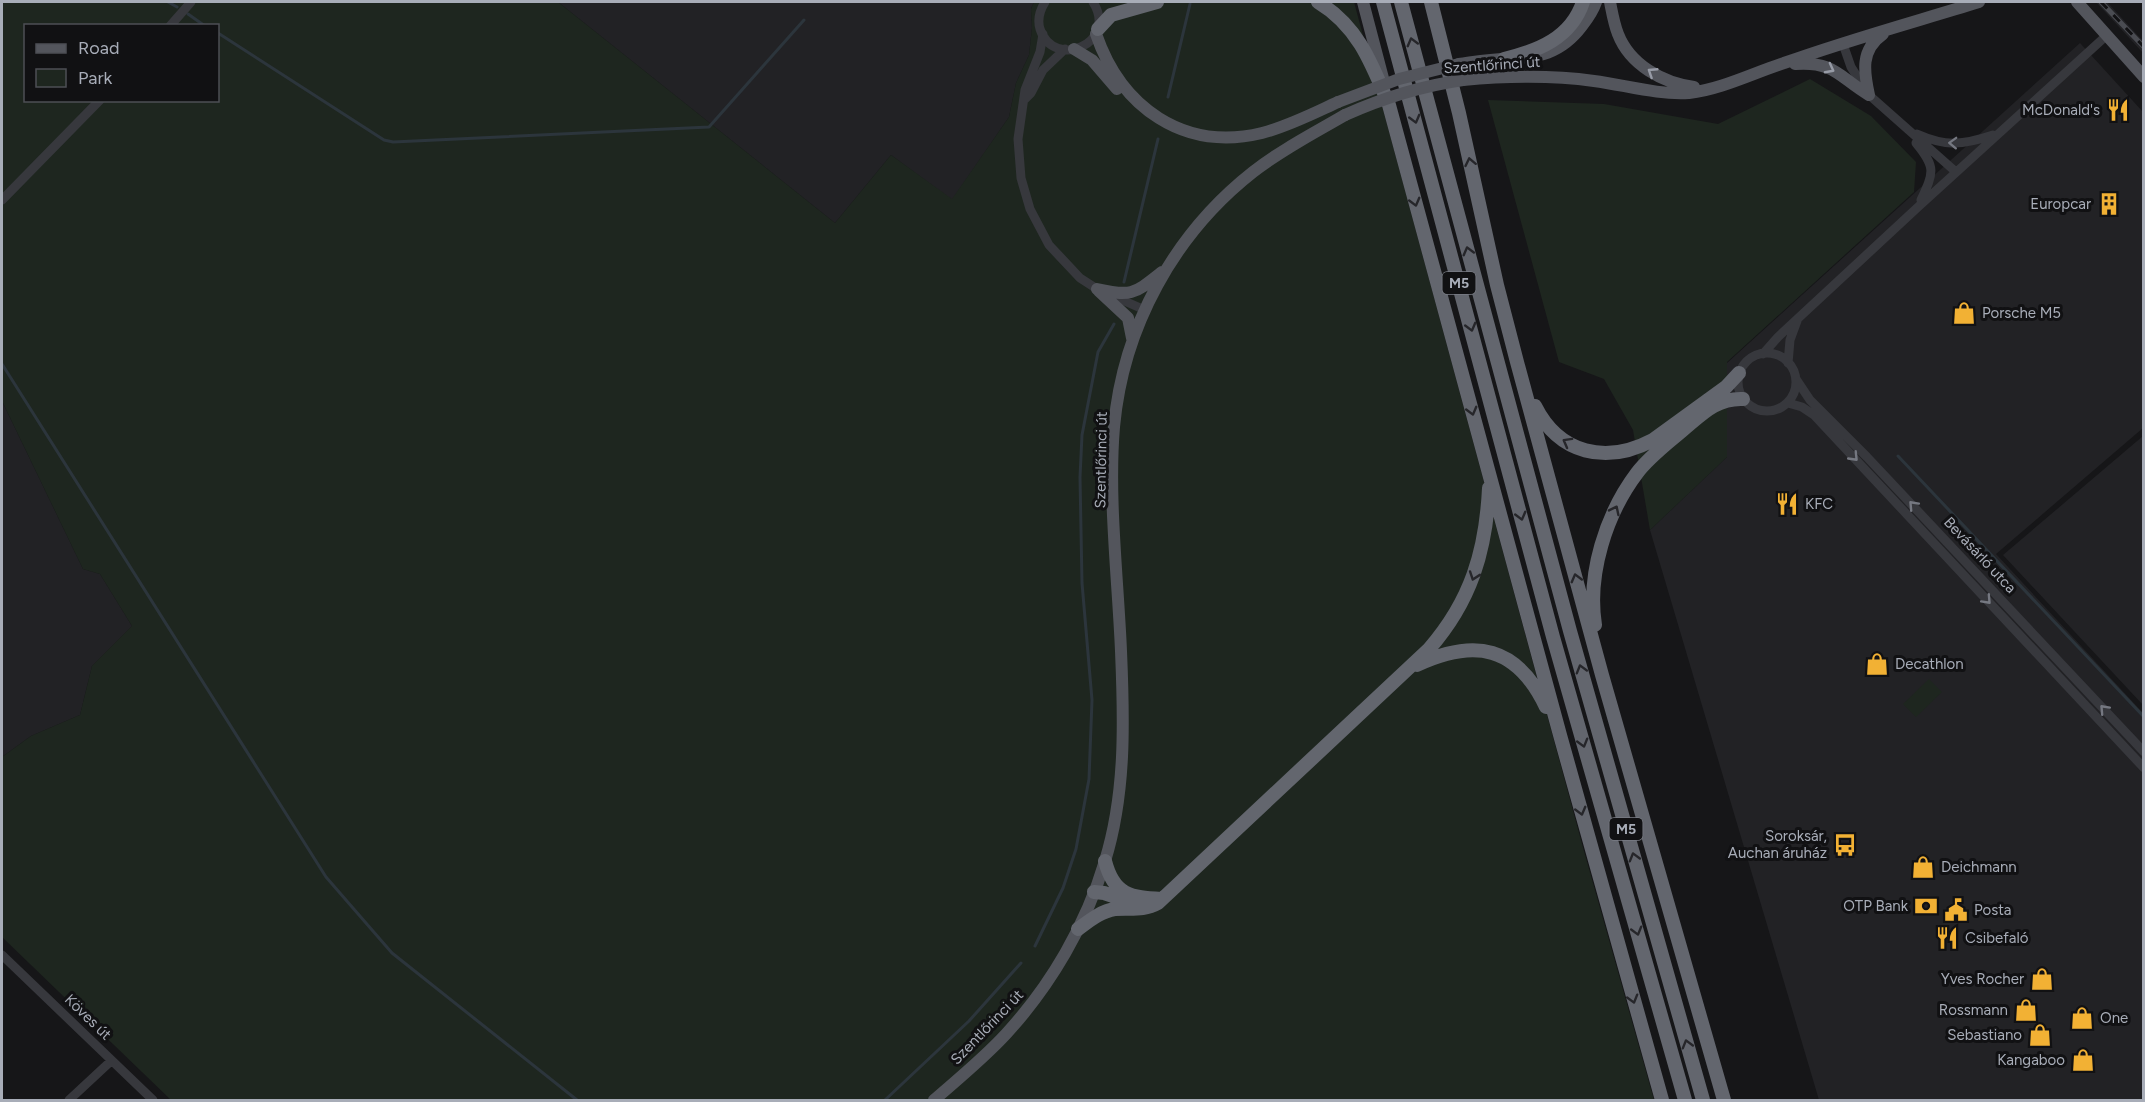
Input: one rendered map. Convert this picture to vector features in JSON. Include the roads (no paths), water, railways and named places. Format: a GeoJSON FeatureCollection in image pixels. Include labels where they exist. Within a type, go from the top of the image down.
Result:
{"type":"FeatureCollection","features":[{"type":"Feature","properties":{"kind":"highway"},"geometry":{"type":"LineString","coordinates":[[1097,31],[1111,15],[1157,2]]}},
{"type":"Feature","properties":{"kind":"highway"},"geometry":{"type":"LineString","coordinates":[[1318,2],[1339,18],[1360,41],[1372,63],[1389,105]]}},
{"type":"Feature","properties":{"kind":"highway","name":"M5"},"geometry":{"type":"LineString","coordinates":[[1383,2],[1553,637],[1685,1101]]}},
{"type":"Feature","properties":{"kind":"highway","name":"M5"},"geometry":{"type":"LineString","coordinates":[[1401,2],[1567,621],[1703,1101]]}},
{"type":"Feature","properties":{"kind":"highway"},"geometry":{"type":"LineString","coordinates":[[1431,2],[1442,50]]}},
{"type":"Feature","properties":{"kind":"highway"},"geometry":{"type":"LineString","coordinates":[[1504,59],[1534,51],[1555,40],[1571,24],[1583,2]]}},
{"type":"Feature","properties":{"kind":"highway","name":"M5"},"geometry":{"type":"LineString","coordinates":[[1442,50],[1459,113],[1497,285],[1517,362],[1602,675],[1724,1101]]}},
{"type":"Feature","properties":{"kind":"highway","name":"M5"},"geometry":{"type":"LineString","coordinates":[[1389,105],[1662,1101]]}},
{"type":"Feature","properties":{"kind":"highway"},"geometry":{"type":"LineString","coordinates":[[1517,362],[1542,421],[1549,429],[1563,441],[1574,446],[1608,453],[1632,449],[1653,440],[1726,387],[1739,373]]}},
{"type":"Feature","properties":{"kind":"highway"},"geometry":{"type":"LineString","coordinates":[[1602,675],[1594,619],[1594,586],[1601,550],[1616,508],[1636,474],[1659,450],[1714,404],[1732,399],[1743,399]]}},
{"type":"Feature","properties":{"kind":"highway"},"geometry":{"type":"LineString","coordinates":[[1078,930],[1103,913],[1116,909],[1146,908],[1162,899],[1409,669],[1440,637],[1470,586],[1483,542],[1490,477]]}},
{"type":"Feature","properties":{"kind":"highway"},"geometry":{"type":"LineString","coordinates":[[1409,669],[1435,657],[1466,649],[1490,651],[1500,655],[1526,674],[1545,703],[1560,735]]}},
{"type":"Feature","properties":{"kind":"highway"},"geometry":{"type":"LineString","coordinates":[[1106,861],[1110,877],[1122,891],[1137,898],[1162,899]]}},
{"type":"Feature","properties":{"kind":"highway"},"geometry":{"type":"LineString","coordinates":[[1094,892],[1104,893],[1131,903],[1147,903],[1162,899]]}},
{"type":"Feature","properties":{"kind":"highway"},"geometry":{"type":"LineString","coordinates":[[1094,892],[1105,903],[1116,909]]}},
{"type":"Feature","properties":{"kind":"main road","name":"M5"},"geometry":{"type":"LineString","coordinates":[[1363,2],[1389,105]]}},
{"type":"Feature","properties":{"kind":"main road","name":"M5"},"geometry":{"type":"LineString","coordinates":[[1425,2],[1442,50]]}},
{"type":"Feature","properties":{"kind":"main road"},"geometry":{"type":"LineString","coordinates":[[1097,31],[1105,58],[1119,81],[1130,95],[1154,115],[1176,127],[1209,135],[1232,137],[1263,133],[1279,128],[1399,79],[1459,64],[1538,57],[1558,49],[1574,37],[1596,2]]}},
{"type":"Feature","properties":{"kind":"main road"},"geometry":{"type":"LineString","coordinates":[[1610,2],[1618,34],[1627,51],[1646,68],[1669,82],[1707,89]]}},
{"type":"Feature","properties":{"kind":"main road","name":"Szentlőrinci út"},"geometry":{"type":"LineString","coordinates":[[934,1101],[988,1052],[1043,989],[1078,930],[1106,861],[1119,788],[1124,720],[1114,501],[1113,446],[1117,404],[1132,346],[1146,310],[1165,270],[1200,223],[1236,186],[1273,158],[1345,115],[1411,90],[1462,80],[1502,76],[1549,76],[1664,93],[1685,93],[1721,86],[1785,62],[1979,2]]}},
{"type":"Feature","properties":{"kind":"main road"},"geometry":{"type":"LineString","coordinates":[[2077,2],[2144,77]]}},
{"type":"Feature","properties":{"kind":"main road"},"geometry":{"type":"LineString","coordinates":[[1869,95],[1864,72],[1865,58],[1870,46],[1877,38],[1891,29]]}},
{"type":"Feature","properties":{"kind":"main road"},"geometry":{"type":"LineString","coordinates":[[1070,49],[1092,60],[1118,89],[1130,95]]}},
{"type":"Feature","properties":{"kind":"main road"},"geometry":{"type":"LineString","coordinates":[[1785,62],[1823,64],[1869,95]]}},
{"type":"Feature","properties":{"kind":"main road"},"geometry":{"type":"LineString","coordinates":[[1097,289],[1120,294],[1133,293],[1165,270]]}},
{"type":"Feature","properties":{"kind":"main road"},"geometry":{"type":"LineString","coordinates":[[1097,289],[1128,318],[1132,346]]}},
{"type":"Feature","properties":{"kind":"street"},"geometry":{"type":"LineString","coordinates":[[172,24],[191,2]]}},
{"type":"Feature","properties":{"kind":"street"},"geometry":{"type":"LineString","coordinates":[[1045,2],[1039,16],[1043,34],[1040,52],[1025,90],[1018,150],[1021,178],[1030,209],[1056,253],[1080,278],[1097,289],[1146,310]]}},
{"type":"Feature","properties":{"kind":"street"},"geometry":{"type":"LineString","coordinates":[[1025,99],[1031,93],[1043,70],[1070,49],[1087,44],[1097,31],[1099,14],[1093,2]]}},
{"type":"Feature","properties":{"kind":"street"},"geometry":{"type":"LineString","coordinates":[[1043,34],[1050,43],[1070,49]]}},
{"type":"Feature","properties":{"kind":"street"},"geometry":{"type":"LineString","coordinates":[[1763,354],[1777,355],[1788,363],[1796,380],[1795,391],[1788,403],[1777,410],[1764,411],[1752,408],[1743,399],[1738,387],[1739,373],[1749,360],[1763,354],[1798,318],[2106,36]]}},
{"type":"Feature","properties":{"kind":"street"},"geometry":{"type":"LineString","coordinates":[[1843,44],[1851,67],[1869,95],[1956,172]]}},
{"type":"Feature","properties":{"kind":"street"},"geometry":{"type":"LineString","coordinates":[[2,200],[98,102]]}},
{"type":"Feature","properties":{"kind":"street"},"geometry":{"type":"LineString","coordinates":[[1909,130],[1934,141],[1957,144],[1971,143],[1998,134]]}},
{"type":"Feature","properties":{"kind":"street"},"geometry":{"type":"LineString","coordinates":[[1909,130],[1928,159],[1932,172],[1918,207]]}},
{"type":"Feature","properties":{"kind":"street"},"geometry":{"type":"LineString","coordinates":[[1788,363],[1790,340],[1798,318]]}},
{"type":"Feature","properties":{"kind":"street","name":"Bevásárló utca"},"geometry":{"type":"LineString","coordinates":[[1796,380],[1810,400],[1868,457],[2144,752]]}},
{"type":"Feature","properties":{"kind":"street"},"geometry":{"type":"LineString","coordinates":[[1788,403],[1814,415],[2144,768]]}},
{"type":"Feature","properties":{"kind":"street","name":"Köves út"},"geometry":{"type":"LineString","coordinates":[[2,955],[153,1101]]}},
{"type":"Feature","properties":{"kind":"street"},"geometry":{"type":"LineString","coordinates":[[69,1101],[111,1061]]}},
{"type":"Feature","properties":{"kind":"waterway"},"geometry":{"type":"LineString","coordinates":[[168,2],[177,7]]}},
{"type":"Feature","properties":{"kind":"waterway"},"geometry":{"type":"LineString","coordinates":[[1168,97],[1190,4]]}},
{"type":"Feature","properties":{"kind":"waterway"},"geometry":{"type":"LineString","coordinates":[[188,14],[202,24]]}},
{"type":"Feature","properties":{"kind":"waterway"},"geometry":{"type":"LineString","coordinates":[[219,34],[384,140],[393,142],[709,127],[804,20]]}},
{"type":"Feature","properties":{"kind":"waterway"},"geometry":{"type":"LineString","coordinates":[[1124,282],[1158,139]]}},
{"type":"Feature","properties":{"kind":"waterway"},"geometry":{"type":"LineString","coordinates":[[1035,946],[1063,888],[1076,849],[1089,779],[1092,700],[1082,583],[1080,477],[1082,435],[1098,352],[1114,324]]}},
{"type":"Feature","properties":{"kind":"waterway"},"geometry":{"type":"LineString","coordinates":[[2,364],[326,877],[392,953],[577,1100]]}},
{"type":"Feature","properties":{"kind":"waterway"},"geometry":{"type":"LineString","coordinates":[[1898,456],[2144,717]]}},
{"type":"Feature","properties":{"kind":"waterway"},"geometry":{"type":"LineString","coordinates":[[885,1100],[969,1021],[1021,963]]}},
{"type":"Feature","properties":{"kind":"railway"},"geometry":{"type":"LineString","coordinates":[[2101,2],[2144,47]]}},
{"type":"Feature","properties":{"kind":"place","name":"McDonald's"},"geometry":{"type":"Point","coordinates":[2118,110]}},
{"type":"Feature","properties":{"kind":"place","name":"Europcar"},"geometry":{"type":"Point","coordinates":[2109,204]}},
{"type":"Feature","properties":{"kind":"place","name":"Porsche M5"},"geometry":{"type":"Point","coordinates":[1964,313]}},
{"type":"Feature","properties":{"kind":"place","name":"KFC"},"geometry":{"type":"Point","coordinates":[1787,504]}},
{"type":"Feature","properties":{"kind":"place","name":"Decathlon"},"geometry":{"type":"Point","coordinates":[1877,664]}},
{"type":"Feature","properties":{"kind":"place","name":"Soroksár, Auchan áruház"},"geometry":{"type":"Point","coordinates":[1845,845]}},
{"type":"Feature","properties":{"kind":"place","name":"Deichmann"},"geometry":{"type":"Point","coordinates":[1923,867]}},
{"type":"Feature","properties":{"kind":"place","name":"OTP Bank"},"geometry":{"type":"Point","coordinates":[1926,906]}},
{"type":"Feature","properties":{"kind":"place","name":"Posta"},"geometry":{"type":"Point","coordinates":[1956,910]}},
{"type":"Feature","properties":{"kind":"place","name":"Csibefaló"},"geometry":{"type":"Point","coordinates":[1947,938]}},
{"type":"Feature","properties":{"kind":"place","name":"Yves Rocher"},"geometry":{"type":"Point","coordinates":[2042,979]}},
{"type":"Feature","properties":{"kind":"place","name":"Rossmann"},"geometry":{"type":"Point","coordinates":[2026,1010]}},
{"type":"Feature","properties":{"kind":"place","name":"One"},"geometry":{"type":"Point","coordinates":[2082,1018]}},
{"type":"Feature","properties":{"kind":"place","name":"Sebastiano"},"geometry":{"type":"Point","coordinates":[2040,1035]}},
{"type":"Feature","properties":{"kind":"place","name":"Kangaboo"},"geometry":{"type":"Point","coordinates":[2083,1060]}}]}
